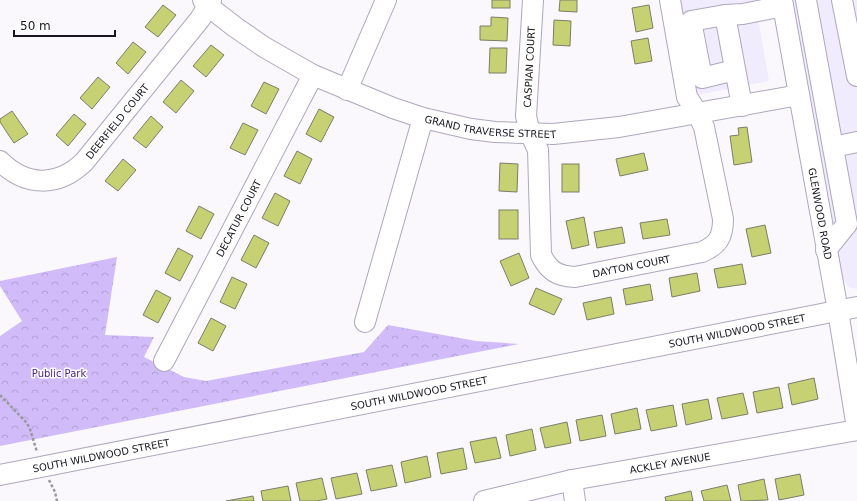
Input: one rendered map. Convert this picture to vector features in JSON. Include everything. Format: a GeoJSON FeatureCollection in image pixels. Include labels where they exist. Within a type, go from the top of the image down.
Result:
{"type":"FeatureCollection","features":[{"type":"Feature","properties":{"kind":"street"},"geometry":{"type":"LineString","coordinates":[[347,90],[386,0]]}},
{"type":"Feature","properties":{"kind":"street","name":"CASPIAN COURT"},"geometry":{"type":"LineString","coordinates":[[530,133],[526,116],[532,0]]}},
{"type":"Feature","properties":{"kind":"street","name":"DAYTON COURT"},"geometry":{"type":"LineString","coordinates":[[530,133],[538,150],[541,255],[546,264],[554,272],[564,276],[575,277],[702,252],[711,248],[718,241],[723,231],[723,219],[704,128],[698,114],[687,97],[670,0]]}},
{"type":"Feature","properties":{"kind":"street"},"geometry":{"type":"LineString","coordinates":[[806,0],[846,224],[826,250]]}},
{"type":"Feature","properties":{"kind":"street"},"geometry":{"type":"LineString","coordinates":[[842,0],[857,76]]}},
{"type":"Feature","properties":{"kind":"street","name":"GRAND TRAVERSE STREET"},"geometry":{"type":"LineString","coordinates":[[208,2],[235,27],[264,47],[313,75],[393,108],[423,118],[471,129],[496,132],[553,134],[619,128],[799,95]]}},
{"type":"Feature","properties":{"kind":"street","name":"DEERFIELD COURT"},"geometry":{"type":"LineString","coordinates":[[0,161],[16,174],[37,180],[53,180],[70,173],[77,168],[84,162],[200,19],[208,2]]}},
{"type":"Feature","properties":{"kind":"street"},"geometry":{"type":"LineString","coordinates":[[735,70],[702,78],[691,21],[725,15],[743,14],[783,3]]}},
{"type":"Feature","properties":{"kind":"street","name":"GLENWOOD ROAD"},"geometry":{"type":"LineString","coordinates":[[783,3],[838,311],[857,429]]}},
{"type":"Feature","properties":{"kind":"street"},"geometry":{"type":"LineString","coordinates":[[725,15],[742,106]]}},
{"type":"Feature","properties":{"kind":"street","name":"DECATUR COURT"},"geometry":{"type":"LineString","coordinates":[[164,361],[313,75]]}},
{"type":"Feature","properties":{"kind":"street"},"geometry":{"type":"LineString","coordinates":[[365,322],[423,118]]}},
{"type":"Feature","properties":{"kind":"street"},"geometry":{"type":"LineString","coordinates":[[833,147],[857,142]]}},
{"type":"Feature","properties":{"kind":"street","name":"SOUTH WILDWOOD STREET"},"geometry":{"type":"LineString","coordinates":[[0,476],[857,307]]}},
{"type":"Feature","properties":{"kind":"street","name":"ACKLEY AVENUE"},"geometry":{"type":"LineString","coordinates":[[484,501],[572,480],[857,429]]}},
{"type":"Feature","properties":{"kind":"street"},"geometry":{"type":"LineString","coordinates":[[572,480],[575,501]]}},
{"type":"Feature","properties":{"kind":"path"},"geometry":{"type":"LineString","coordinates":[[0,395],[27,423],[43,467],[55,492],[56,501]]}},
{"type":"Feature","properties":{"kind":"shaded area"},"geometry":{"type":"Polygon","coordinates":[[[679,0],[755,0],[769,81],[697,95],[679,0]]]}},
{"type":"Feature","properties":{"kind":"shaded area"},"geometry":{"type":"Polygon","coordinates":[[[791,0],[857,0],[857,289],[849,287],[843,279],[791,0]]]}},
{"type":"Feature","properties":{"kind":"green space","name":"Public Park"},"geometry":{"type":"Polygon","coordinates":[[[117,257],[105,335],[154,337],[144,357],[184,377],[206,381],[364,352],[388,325],[476,341],[519,344],[0,446],[0,336],[22,321],[0,286],[0,281],[117,257]]]}},
{"type":"Feature","properties":{"kind":"building"},"geometry":{"type":"Polygon","coordinates":[[[492,0],[510,0],[510,8],[492,8],[492,0]]]}},
{"type":"Feature","properties":{"kind":"building"},"geometry":{"type":"Polygon","coordinates":[[[560,0],[577,0],[577,12],[559,11],[560,0]]]}},
{"type":"Feature","properties":{"kind":"building"},"geometry":{"type":"Polygon","coordinates":[[[163,5],[176,15],[158,37],[145,27],[163,5]]]}},
{"type":"Feature","properties":{"kind":"building"},"geometry":{"type":"Polygon","coordinates":[[[649,5],[653,28],[636,32],[632,8],[649,5]]]}},
{"type":"Feature","properties":{"kind":"building"},"geometry":{"type":"Polygon","coordinates":[[[491,17],[508,18],[507,41],[480,40],[480,26],[491,26],[491,17]]]}},
{"type":"Feature","properties":{"kind":"building"},"geometry":{"type":"Polygon","coordinates":[[[554,20],[571,21],[570,46],[553,45],[554,20]]]}},
{"type":"Feature","properties":{"kind":"building"},"geometry":{"type":"Polygon","coordinates":[[[648,38],[652,61],[635,64],[631,41],[648,38]]]}},
{"type":"Feature","properties":{"kind":"building"},"geometry":{"type":"Polygon","coordinates":[[[133,42],[146,52],[128,74],[116,63],[133,42]]]}},
{"type":"Feature","properties":{"kind":"building"},"geometry":{"type":"Polygon","coordinates":[[[211,45],[224,55],[206,77],[193,66],[211,45]]]}},
{"type":"Feature","properties":{"kind":"building"},"geometry":{"type":"Polygon","coordinates":[[[490,48],[507,48],[506,73],[489,73],[490,48]]]}},
{"type":"Feature","properties":{"kind":"building"},"geometry":{"type":"Polygon","coordinates":[[[98,77],[110,87],[92,109],[80,98],[98,77]]]}},
{"type":"Feature","properties":{"kind":"building"},"geometry":{"type":"Polygon","coordinates":[[[181,80],[194,91],[176,113],[163,102],[181,80]]]}},
{"type":"Feature","properties":{"kind":"building"},"geometry":{"type":"Polygon","coordinates":[[[264,82],[279,89],[266,114],[251,106],[264,82]]]}},
{"type":"Feature","properties":{"kind":"building"},"geometry":{"type":"Polygon","coordinates":[[[319,109],[334,117],[321,142],[306,134],[319,109]]]}},
{"type":"Feature","properties":{"kind":"building"},"geometry":{"type":"Polygon","coordinates":[[[12,111],[28,134],[14,143],[0,122],[0,119],[12,111]]]}},
{"type":"Feature","properties":{"kind":"building"},"geometry":{"type":"Polygon","coordinates":[[[74,114],[86,124],[68,146],[56,135],[74,114]]]}},
{"type":"Feature","properties":{"kind":"building"},"geometry":{"type":"Polygon","coordinates":[[[151,116],[163,127],[146,148],[133,138],[151,116]]]}},
{"type":"Feature","properties":{"kind":"building"},"geometry":{"type":"Polygon","coordinates":[[[243,123],[258,130],[245,155],[230,148],[243,123]]]}},
{"type":"Feature","properties":{"kind":"building"},"geometry":{"type":"Polygon","coordinates":[[[747,127],[752,162],[734,165],[730,136],[739,135],[738,128],[747,127]]]}},
{"type":"Feature","properties":{"kind":"building"},"geometry":{"type":"Polygon","coordinates":[[[297,151],[312,159],[300,184],[284,176],[297,151]]]}},
{"type":"Feature","properties":{"kind":"building"},"geometry":{"type":"Polygon","coordinates":[[[644,153],[648,170],[620,176],[616,159],[644,153]]]}},
{"type":"Feature","properties":{"kind":"building"},"geometry":{"type":"Polygon","coordinates":[[[123,159],[136,170],[118,191],[105,181],[123,159]]]}},
{"type":"Feature","properties":{"kind":"building"},"geometry":{"type":"Polygon","coordinates":[[[500,163],[518,164],[517,192],[499,191],[500,163]]]}},
{"type":"Feature","properties":{"kind":"building"},"geometry":{"type":"Polygon","coordinates":[[[562,164],[579,164],[579,192],[562,192],[562,164]]]}},
{"type":"Feature","properties":{"kind":"building"},"geometry":{"type":"Polygon","coordinates":[[[275,193],[290,201],[278,226],[262,218],[275,193]]]}},
{"type":"Feature","properties":{"kind":"building"},"geometry":{"type":"Polygon","coordinates":[[[199,206],[214,214],[201,239],[186,231],[199,206]]]}},
{"type":"Feature","properties":{"kind":"building"},"geometry":{"type":"Polygon","coordinates":[[[499,210],[518,210],[518,239],[499,239],[499,210]]]}},
{"type":"Feature","properties":{"kind":"building"},"geometry":{"type":"Polygon","coordinates":[[[584,217],[589,245],[572,249],[566,221],[584,217]]]}},
{"type":"Feature","properties":{"kind":"building"},"geometry":{"type":"Polygon","coordinates":[[[667,219],[670,235],[643,239],[640,223],[667,219]]]}},
{"type":"Feature","properties":{"kind":"building"},"geometry":{"type":"Polygon","coordinates":[[[765,225],[771,253],[752,257],[746,229],[765,225]]]}},
{"type":"Feature","properties":{"kind":"building"},"geometry":{"type":"Polygon","coordinates":[[[622,227],[625,243],[597,248],[594,232],[622,227]]]}},
{"type":"Feature","properties":{"kind":"building"},"geometry":{"type":"Polygon","coordinates":[[[254,235],[269,243],[256,268],[241,260],[254,235]]]}},
{"type":"Feature","properties":{"kind":"building"},"geometry":{"type":"Polygon","coordinates":[[[178,248],[193,256],[180,281],[165,273],[178,248]]]}},
{"type":"Feature","properties":{"kind":"building"},"geometry":{"type":"Polygon","coordinates":[[[519,253],[529,278],[511,286],[500,261],[519,253]]]}},
{"type":"Feature","properties":{"kind":"building"},"geometry":{"type":"Polygon","coordinates":[[[742,264],[746,284],[718,288],[714,269],[742,264]]]}},
{"type":"Feature","properties":{"kind":"building"},"geometry":{"type":"Polygon","coordinates":[[[697,273],[700,291],[672,297],[669,278],[697,273]]]}},
{"type":"Feature","properties":{"kind":"building"},"geometry":{"type":"Polygon","coordinates":[[[232,277],[247,284],[235,309],[220,302],[232,277]]]}},
{"type":"Feature","properties":{"kind":"building"},"geometry":{"type":"Polygon","coordinates":[[[650,284],[653,300],[626,305],[623,289],[650,284]]]}},
{"type":"Feature","properties":{"kind":"building"},"geometry":{"type":"Polygon","coordinates":[[[536,288],[562,299],[554,315],[529,304],[536,288]]]}},
{"type":"Feature","properties":{"kind":"building"},"geometry":{"type":"Polygon","coordinates":[[[156,290],[171,298],[158,323],[143,315],[156,290]]]}},
{"type":"Feature","properties":{"kind":"building"},"geometry":{"type":"Polygon","coordinates":[[[611,297],[614,314],[587,320],[583,303],[611,297]]]}},
{"type":"Feature","properties":{"kind":"building"},"geometry":{"type":"Polygon","coordinates":[[[211,318],[226,326],[213,351],[198,343],[211,318]]]}},
{"type":"Feature","properties":{"kind":"building"},"geometry":{"type":"Polygon","coordinates":[[[814,378],[818,399],[792,405],[788,384],[814,378]]]}},
{"type":"Feature","properties":{"kind":"building"},"geometry":{"type":"Polygon","coordinates":[[[779,387],[783,408],[757,413],[753,392],[779,387]]]}},
{"type":"Feature","properties":{"kind":"building"},"geometry":{"type":"Polygon","coordinates":[[[743,393],[748,414],[722,419],[717,398],[743,393]]]}},
{"type":"Feature","properties":{"kind":"building"},"geometry":{"type":"Polygon","coordinates":[[[708,399],[712,419],[686,425],[682,404],[708,399]]]}},
{"type":"Feature","properties":{"kind":"building"},"geometry":{"type":"Polygon","coordinates":[[[673,405],[677,426],[651,431],[646,410],[673,405]]]}},
{"type":"Feature","properties":{"kind":"building"},"geometry":{"type":"Polygon","coordinates":[[[637,408],[641,429],[615,434],[611,414],[637,408]]]}},
{"type":"Feature","properties":{"kind":"building"},"geometry":{"type":"Polygon","coordinates":[[[602,415],[606,436],[580,441],[576,420],[602,415]]]}},
{"type":"Feature","properties":{"kind":"building"},"geometry":{"type":"Polygon","coordinates":[[[567,422],[571,443],[545,448],[540,428],[567,422]]]}},
{"type":"Feature","properties":{"kind":"building"},"geometry":{"type":"Polygon","coordinates":[[[532,429],[536,450],[510,456],[506,435],[532,429]]]}},
{"type":"Feature","properties":{"kind":"building"},"geometry":{"type":"Polygon","coordinates":[[[496,437],[501,458],[475,463],[470,442],[496,437]]]}},
{"type":"Feature","properties":{"kind":"building"},"geometry":{"type":"Polygon","coordinates":[[[463,448],[467,469],[441,474],[437,453],[463,448]]]}},
{"type":"Feature","properties":{"kind":"building"},"geometry":{"type":"Polygon","coordinates":[[[427,456],[431,477],[405,483],[401,462],[427,456]]]}},
{"type":"Feature","properties":{"kind":"building"},"geometry":{"type":"Polygon","coordinates":[[[392,465],[397,486],[371,491],[366,470],[392,465]]]}},
{"type":"Feature","properties":{"kind":"building"},"geometry":{"type":"Polygon","coordinates":[[[357,473],[362,494],[336,499],[331,478],[357,473]]]}},
{"type":"Feature","properties":{"kind":"building"},"geometry":{"type":"Polygon","coordinates":[[[800,474],[804,495],[779,500],[775,479],[800,474]]]}},
{"type":"Feature","properties":{"kind":"building"},"geometry":{"type":"Polygon","coordinates":[[[322,478],[327,499],[300,501],[296,483],[322,478]]]}},
{"type":"Feature","properties":{"kind":"building"},"geometry":{"type":"Polygon","coordinates":[[[764,479],[768,500],[741,501],[738,485],[764,479]]]}},
{"type":"Feature","properties":{"kind":"building"},"geometry":{"type":"Polygon","coordinates":[[[727,485],[731,501],[704,501],[701,491],[727,485]]]}},
{"type":"Feature","properties":{"kind":"building"},"geometry":{"type":"Polygon","coordinates":[[[288,486],[291,501],[263,501],[261,491],[288,486]]]}},
{"type":"Feature","properties":{"kind":"building"},"geometry":{"type":"Polygon","coordinates":[[[691,491],[693,501],[666,501],[665,497],[691,491]]]}},
{"type":"Feature","properties":{"kind":"building"},"geometry":{"type":"Polygon","coordinates":[[[253,496],[254,501],[226,501],[253,496]]]}}]}
